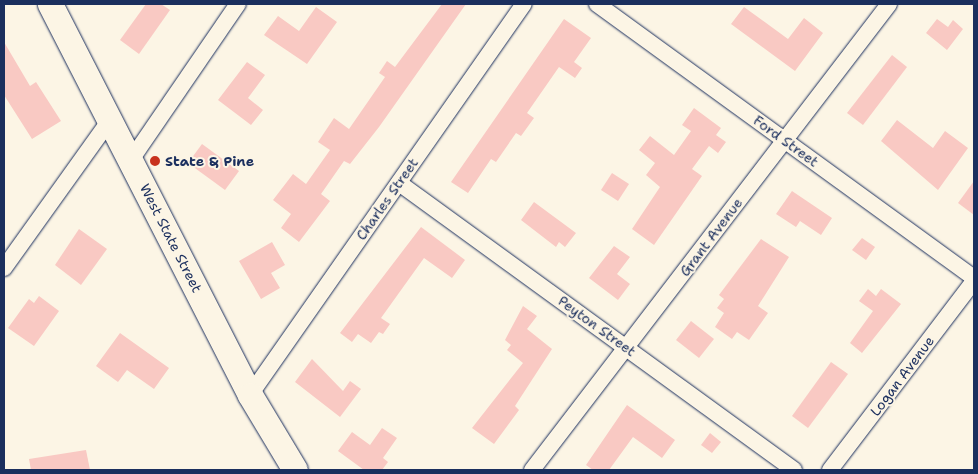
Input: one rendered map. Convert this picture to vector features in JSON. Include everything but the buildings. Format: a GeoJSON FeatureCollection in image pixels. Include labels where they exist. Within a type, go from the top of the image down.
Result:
{"type":"FeatureCollection","features":[{"type":"Feature","properties":{"kind":"main road","name":"West State Street"},"geometry":{"type":"LineString","coordinates":[[50,4],[250,395],[296,470]]}},
{"type":"Feature","properties":{"kind":"street"},"geometry":{"type":"LineString","coordinates":[[131,160],[238,4]]}},
{"type":"Feature","properties":{"kind":"street","name":"Charles Street"},"geometry":{"type":"LineString","coordinates":[[250,395],[524,4]]}},
{"type":"Feature","properties":{"kind":"street","name":"Ford Street"},"geometry":{"type":"LineString","coordinates":[[597,4],[974,280]]}},
{"type":"Feature","properties":{"kind":"street","name":"Grant Avenue"},"geometry":{"type":"LineString","coordinates":[[532,470],[889,4]]}},
{"type":"Feature","properties":{"kind":"street"},"geometry":{"type":"LineString","coordinates":[[4,268],[110,120]]}},
{"type":"Feature","properties":{"kind":"street","name":"Peyton Street"},"geometry":{"type":"LineString","coordinates":[[399,183],[794,470]]}},
{"type":"Feature","properties":{"kind":"street","name":"Logan Avenue"},"geometry":{"type":"LineString","coordinates":[[830,470],[974,280]]}},
{"type":"Feature","properties":{"kind":"place","name":"State & Pine"},"geometry":{"type":"Point","coordinates":[155,161]}}]}
